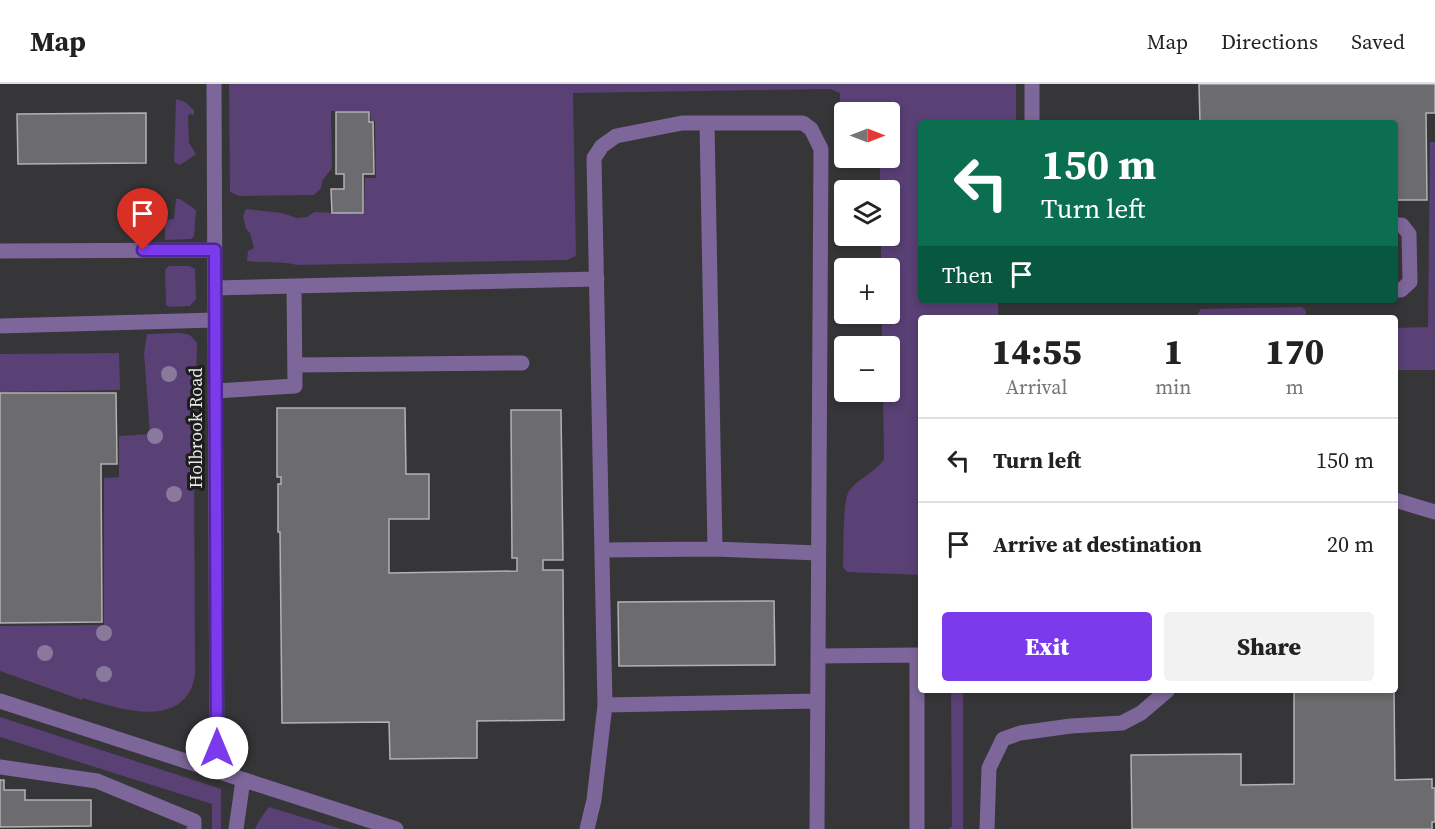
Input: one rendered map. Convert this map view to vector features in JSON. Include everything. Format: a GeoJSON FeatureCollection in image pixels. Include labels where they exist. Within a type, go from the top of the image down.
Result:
{"type":"FeatureCollection","features":[{"type":"Feature","properties":{"kind":"street","name":"Holbrook Road"},"geometry":{"type":"LineString","coordinates":[[214,84],[217,772]]}},
{"type":"Feature","properties":{"kind":"street"},"geometry":{"type":"LineString","coordinates":[[1032,84],[1032,120]]}},
{"type":"Feature","properties":{"kind":"street"},"geometry":{"type":"LineString","coordinates":[[587,829],[594,800],[605,705],[594,158],[602,146],[616,136],[682,123],[803,123],[811,129],[821,149],[817,829]]}},
{"type":"Feature","properties":{"kind":"street"},"geometry":{"type":"LineString","coordinates":[[707,123],[715,549]]}},
{"type":"Feature","properties":{"kind":"street"},"geometry":{"type":"LineString","coordinates":[[1398,225],[1402,225],[1409,234],[1410,282],[1398,290]]}},
{"type":"Feature","properties":{"kind":"street"},"geometry":{"type":"LineString","coordinates":[[0,251],[215,250]]}},
{"type":"Feature","properties":{"kind":"street"},"geometry":{"type":"LineString","coordinates":[[215,288],[597,279]]}},
{"type":"Feature","properties":{"kind":"street"},"geometry":{"type":"LineString","coordinates":[[216,391],[295,386],[294,286]]}},
{"type":"Feature","properties":{"kind":"street"},"geometry":{"type":"LineString","coordinates":[[0,326],[215,320]]}},
{"type":"Feature","properties":{"kind":"street"},"geometry":{"type":"LineString","coordinates":[[295,365],[522,363]]}},
{"type":"Feature","properties":{"kind":"street"},"geometry":{"type":"LineString","coordinates":[[1398,501],[1435,512]]}},
{"type":"Feature","properties":{"kind":"street"},"geometry":{"type":"LineString","coordinates":[[602,550],[715,549],[818,553]]}},
{"type":"Feature","properties":{"kind":"street"},"geometry":{"type":"LineString","coordinates":[[818,656],[918,655],[917,829]]}},
{"type":"Feature","properties":{"kind":"street"},"geometry":{"type":"LineString","coordinates":[[987,829],[989,768],[1003,739],[1020,733],[1071,726],[1122,723],[1141,713],[1164,693]]}},
{"type":"Feature","properties":{"kind":"street"},"geometry":{"type":"LineString","coordinates":[[0,701],[396,829]]}},
{"type":"Feature","properties":{"kind":"street"},"geometry":{"type":"LineString","coordinates":[[605,705],[817,701]]}},
{"type":"Feature","properties":{"kind":"street"},"geometry":{"type":"LineString","coordinates":[[0,767],[97,782],[194,821],[194,829]]}},
{"type":"Feature","properties":{"kind":"street"},"geometry":{"type":"LineString","coordinates":[[236,829],[243,780]]}},
{"type":"Feature","properties":{"kind":"shaded area"},"geometry":{"type":"Polygon","coordinates":[[[229,84],[1016,84],[1016,120],[918,120],[918,303],[998,303],[998,315],[918,315],[918,575],[847,572],[843,567],[844,516],[849,491],[884,459],[883,402],[900,402],[900,336],[882,336],[882,324],[900,324],[900,258],[881,258],[881,246],[900,246],[900,180],[880,180],[880,168],[900,168],[900,102],[840,102],[840,93],[830,89],[573,93],[576,256],[567,260],[297,265],[247,261],[248,251],[254,248],[243,216],[246,209],[282,213],[297,218],[307,217],[314,212],[364,214],[365,178],[376,178],[375,121],[371,121],[370,111],[331,111],[332,168],[322,181],[321,188],[314,195],[239,196],[230,192],[229,84]]]}},
{"type":"Feature","properties":{"kind":"shaded area"},"geometry":{"type":"Polygon","coordinates":[[[176,99],[185,102],[194,110],[194,115],[188,116],[189,143],[196,154],[180,165],[174,162],[176,99]]]}},
{"type":"Feature","properties":{"kind":"shaded area"},"geometry":{"type":"Polygon","coordinates":[[[1430,142],[1435,142],[1435,370],[1398,370],[1398,328],[1428,327],[1430,142]]]}},
{"type":"Feature","properties":{"kind":"shaded area"},"geometry":{"type":"Polygon","coordinates":[[[176,199],[180,199],[196,210],[194,236],[191,239],[165,240],[165,220],[174,219],[176,199]]]}},
{"type":"Feature","properties":{"kind":"shaded area"},"geometry":{"type":"Polygon","coordinates":[[[169,266],[189,266],[195,269],[196,299],[190,306],[169,307],[166,305],[165,270],[169,266]]]}},
{"type":"Feature","properties":{"kind":"shaded area"},"geometry":{"type":"Polygon","coordinates":[[[1302,307],[1306,315],[1198,315],[1201,309],[1302,307]]]}},
{"type":"Feature","properties":{"kind":"shaded area"},"geometry":{"type":"Polygon","coordinates":[[[147,334],[190,335],[197,343],[194,462],[195,669],[191,689],[182,701],[170,708],[142,712],[83,698],[82,700],[0,671],[0,626],[104,625],[104,478],[119,477],[119,436],[150,434],[144,353],[147,334]]]}},
{"type":"Feature","properties":{"kind":"shaded area"},"geometry":{"type":"Polygon","coordinates":[[[119,353],[120,390],[0,392],[0,354],[119,353]]]}},
{"type":"Feature","properties":{"kind":"shaded area"},"geometry":{"type":"Polygon","coordinates":[[[951,693],[963,693],[963,829],[949,829],[952,826],[951,693]]]}},
{"type":"Feature","properties":{"kind":"shaded area"},"geometry":{"type":"Polygon","coordinates":[[[0,717],[221,789],[221,829],[212,829],[212,804],[0,737],[0,717]]]}},
{"type":"Feature","properties":{"kind":"shaded area"},"geometry":{"type":"Polygon","coordinates":[[[269,807],[341,829],[255,829],[269,807]]]}},
{"type":"Feature","properties":{"kind":"building"},"geometry":{"type":"Polygon","coordinates":[[[1199,84],[1435,84],[1435,113],[1426,113],[1427,200],[1398,200],[1398,120],[1200,120],[1199,84]]]}},
{"type":"Feature","properties":{"kind":"building"},"geometry":{"type":"Polygon","coordinates":[[[336,112],[369,112],[369,122],[373,122],[374,174],[363,174],[363,213],[332,213],[331,189],[344,189],[344,174],[336,174],[336,112]]]}},
{"type":"Feature","properties":{"kind":"building"},"geometry":{"type":"Polygon","coordinates":[[[146,113],[146,163],[18,164],[17,114],[146,113]]]}},
{"type":"Feature","properties":{"kind":"building"},"geometry":{"type":"Polygon","coordinates":[[[0,393],[116,393],[117,464],[101,464],[102,622],[0,623],[0,393]]]}},
{"type":"Feature","properties":{"kind":"building"},"geometry":{"type":"Polygon","coordinates":[[[277,408],[405,408],[406,474],[429,474],[429,519],[389,519],[389,573],[517,571],[517,558],[512,558],[511,410],[561,410],[563,560],[543,560],[543,570],[563,570],[564,720],[477,721],[477,758],[390,759],[389,722],[282,723],[280,532],[278,532],[278,484],[281,484],[281,477],[277,477],[277,408]]]}},
{"type":"Feature","properties":{"kind":"building"},"geometry":{"type":"Polygon","coordinates":[[[774,601],[775,665],[619,666],[618,602],[774,601]]]}},
{"type":"Feature","properties":{"kind":"building"},"geometry":{"type":"Polygon","coordinates":[[[1294,693],[1394,693],[1395,780],[1432,779],[1432,788],[1435,788],[1435,822],[1432,822],[1432,829],[1132,829],[1131,755],[1241,754],[1241,785],[1294,784],[1294,693]]]}},
{"type":"Feature","properties":{"kind":"building"},"geometry":{"type":"Polygon","coordinates":[[[0,780],[4,780],[4,790],[25,790],[25,800],[91,800],[91,826],[0,827],[0,780]]]}},
{"type":"Feature","properties":{"kind":"route"},"geometry":{"type":"LineString","coordinates":[[143,250],[215,250],[217,748]]}}]}
